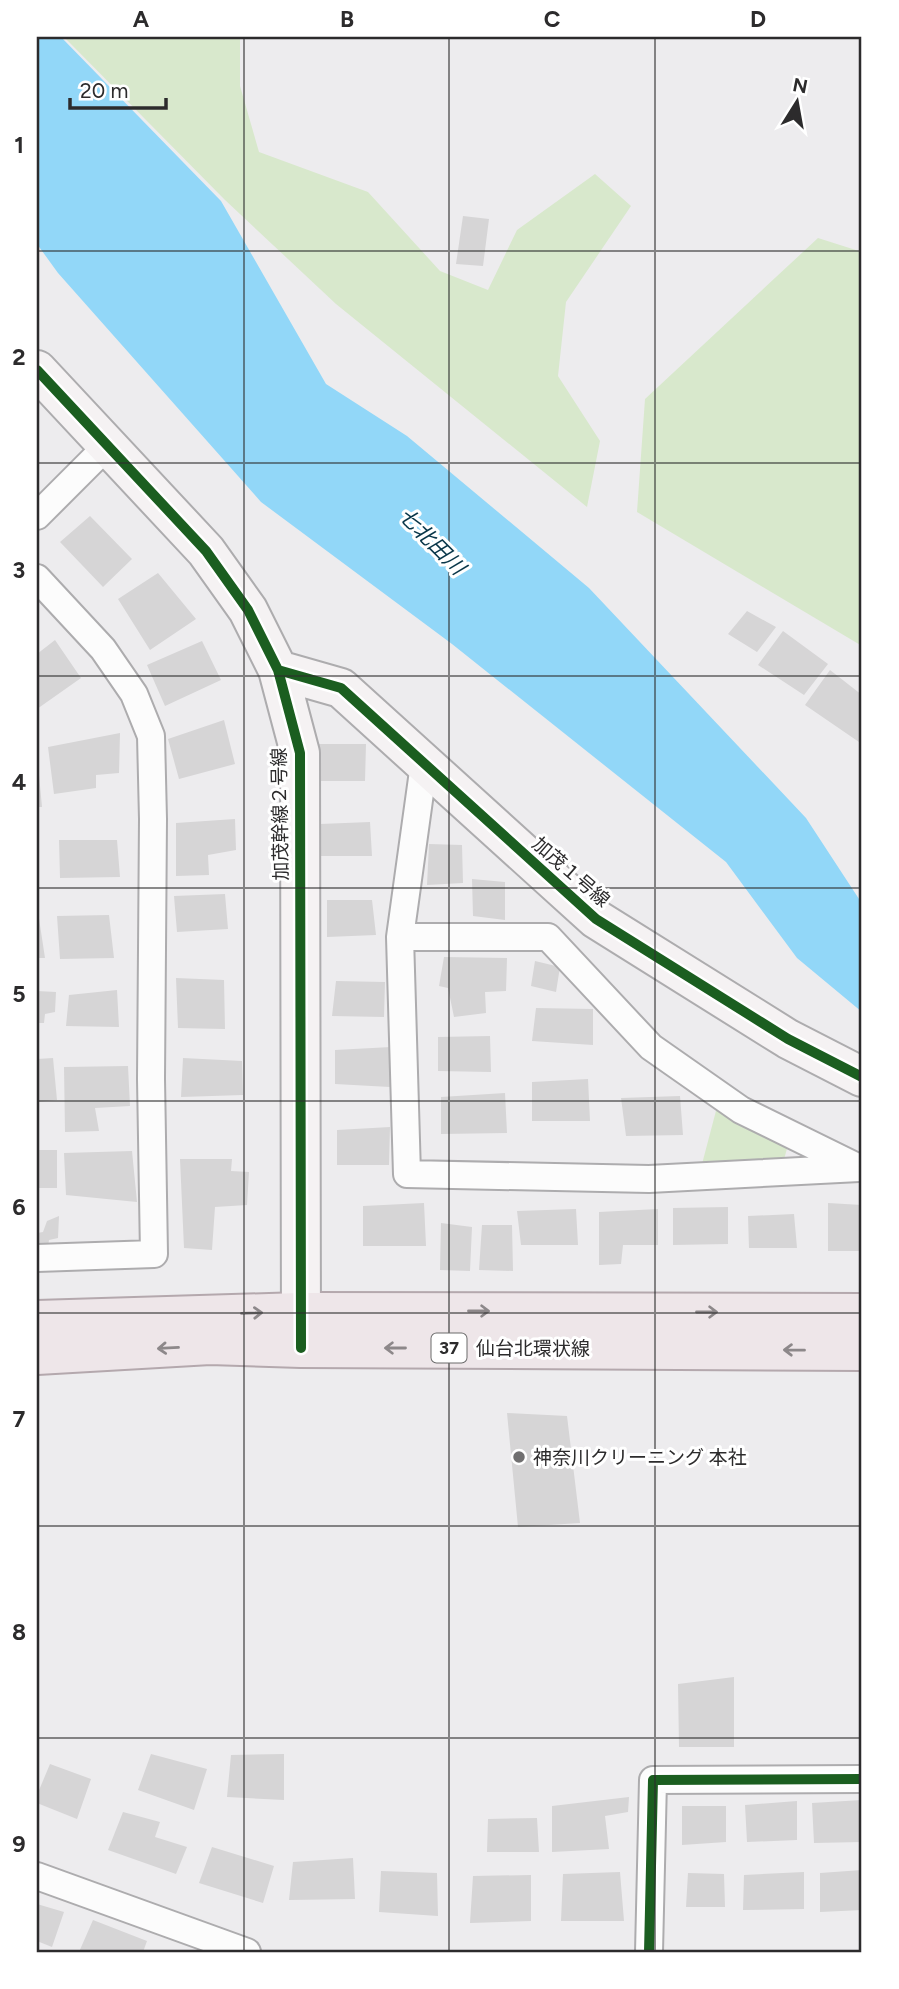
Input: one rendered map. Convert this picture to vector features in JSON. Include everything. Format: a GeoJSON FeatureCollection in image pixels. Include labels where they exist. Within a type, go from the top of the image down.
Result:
{"type":"FeatureCollection","features":[{"type":"Feature","properties":{"kind":"main road","name":"仙台北環状線"},"geometry":{"type":"LineString","coordinates":[[37,1355],[210,1345],[301,1330],[862,1313]]}},
{"type":"Feature","properties":{"kind":"main road","name":"仙台北環状線"},"geometry":{"type":"LineString","coordinates":[[37,1320],[301,1330],[516,1348],[862,1351]]}},
{"type":"Feature","properties":{"kind":"street","name":"加茂幹線２号線"},"geometry":{"type":"LineString","coordinates":[[37,370],[206,551],[248,610],[278,670],[300,753],[301,1330]]}},
{"type":"Feature","properties":{"kind":"street"},"geometry":{"type":"LineString","coordinates":[[37,516],[108,445]]}},
{"type":"Feature","properties":{"kind":"street"},"geometry":{"type":"LineString","coordinates":[[37,578],[103,649],[134,694],[151,736],[154,1254],[37,1258]]}},
{"type":"Feature","properties":{"kind":"street","name":"加茂１号線"},"geometry":{"type":"LineString","coordinates":[[278,670],[341,688],[596,919],[788,1039],[862,1077]]}},
{"type":"Feature","properties":{"kind":"street"},"geometry":{"type":"LineString","coordinates":[[424,764],[400,937],[407,1174],[649,1179],[860,1169]]}},
{"type":"Feature","properties":{"kind":"street"},"geometry":{"type":"LineString","coordinates":[[400,937],[548,937],[651,1047],[741,1110],[860,1169]]}},
{"type":"Feature","properties":{"kind":"street"},"geometry":{"type":"LineString","coordinates":[[649,1952],[653,1780],[862,1779]]}},
{"type":"Feature","properties":{"kind":"street"},"geometry":{"type":"LineString","coordinates":[[37,1876],[247,1952]]}},
{"type":"Feature","properties":{"kind":"green space"},"geometry":{"type":"Polygon","coordinates":[[[64,37],[240,37],[240,86],[259,152],[368,192],[440,271],[488,290],[517,230],[595,174],[631,206],[566,302],[558,376],[600,441],[587,507],[336,304],[225,200],[64,37]]]}},
{"type":"Feature","properties":{"kind":"green space"},"geometry":{"type":"Polygon","coordinates":[[[818,238],[862,252],[862,646],[637,512],[645,399],[818,238]]]}},
{"type":"Feature","properties":{"kind":"green space"},"geometry":{"type":"Polygon","coordinates":[[[717,1107],[788,1145],[783,1163],[702,1164],[717,1107]]]}},
{"type":"Feature","properties":{"kind":"water","name":"七北田川"},"geometry":{"type":"Polygon","coordinates":[[[37,37],[61,37],[221,201],[326,384],[407,436],[589,588],[806,818],[862,900],[862,1012],[797,958],[726,862],[452,644],[261,502],[58,273],[37,244],[37,37]]]}},
{"type":"Feature","properties":{"kind":"building"},"geometry":{"type":"Polygon","coordinates":[[[463,216],[489,219],[483,266],[456,264],[463,216]]]}},
{"type":"Feature","properties":{"kind":"building"},"geometry":{"type":"Polygon","coordinates":[[[90,516],[132,559],[103,587],[60,542],[90,516]]]}},
{"type":"Feature","properties":{"kind":"building"},"geometry":{"type":"Polygon","coordinates":[[[158,573],[196,619],[150,650],[118,599],[158,573]]]}},
{"type":"Feature","properties":{"kind":"building"},"geometry":{"type":"Polygon","coordinates":[[[747,611],[776,627],[757,652],[728,634],[747,611]]]}},
{"type":"Feature","properties":{"kind":"building"},"geometry":{"type":"Polygon","coordinates":[[[783,631],[828,664],[804,695],[758,665],[783,631]]]}},
{"type":"Feature","properties":{"kind":"building"},"geometry":{"type":"Polygon","coordinates":[[[55,640],[81,678],[37,709],[37,654],[55,640]]]}},
{"type":"Feature","properties":{"kind":"building"},"geometry":{"type":"Polygon","coordinates":[[[202,641],[221,680],[165,706],[147,665],[202,641]]]}},
{"type":"Feature","properties":{"kind":"building"},"geometry":{"type":"Polygon","coordinates":[[[830,670],[862,695],[862,738],[859,742],[805,705],[830,670]]]}},
{"type":"Feature","properties":{"kind":"building"},"geometry":{"type":"Polygon","coordinates":[[[224,720],[235,764],[179,779],[168,739],[224,720]]]}},
{"type":"Feature","properties":{"kind":"building"},"geometry":{"type":"Polygon","coordinates":[[[120,733],[119,773],[96,775],[96,788],[54,794],[48,747],[120,733]]]}},
{"type":"Feature","properties":{"kind":"building"},"geometry":{"type":"Polygon","coordinates":[[[318,744],[366,744],[365,781],[318,781],[318,744]]]}},
{"type":"Feature","properties":{"kind":"building"},"geometry":{"type":"Polygon","coordinates":[[[39,775],[42,807],[37,807],[39,775]]]}},
{"type":"Feature","properties":{"kind":"building"},"geometry":{"type":"Polygon","coordinates":[[[235,819],[236,850],[208,855],[209,875],[176,876],[176,823],[235,819]]]}},
{"type":"Feature","properties":{"kind":"building"},"geometry":{"type":"Polygon","coordinates":[[[370,822],[372,856],[319,856],[320,824],[370,822]]]}},
{"type":"Feature","properties":{"kind":"building"},"geometry":{"type":"Polygon","coordinates":[[[59,840],[117,840],[120,877],[60,878],[59,840]]]}},
{"type":"Feature","properties":{"kind":"building"},"geometry":{"type":"Polygon","coordinates":[[[429,844],[462,845],[463,883],[427,885],[429,844]]]}},
{"type":"Feature","properties":{"kind":"building"},"geometry":{"type":"Polygon","coordinates":[[[472,879],[505,882],[505,920],[473,916],[472,879]]]}},
{"type":"Feature","properties":{"kind":"building"},"geometry":{"type":"Polygon","coordinates":[[[225,894],[228,929],[177,932],[174,896],[225,894]]]}},
{"type":"Feature","properties":{"kind":"building"},"geometry":{"type":"Polygon","coordinates":[[[327,900],[372,900],[376,935],[327,937],[327,900]]]}},
{"type":"Feature","properties":{"kind":"building"},"geometry":{"type":"Polygon","coordinates":[[[38,912],[45,958],[37,958],[38,912]]]}},
{"type":"Feature","properties":{"kind":"building"},"geometry":{"type":"Polygon","coordinates":[[[109,915],[114,958],[60,959],[57,916],[109,915]]]}},
{"type":"Feature","properties":{"kind":"building"},"geometry":{"type":"Polygon","coordinates":[[[444,957],[507,958],[506,991],[485,992],[486,1013],[454,1017],[448,988],[439,986],[444,957]]]}},
{"type":"Feature","properties":{"kind":"building"},"geometry":{"type":"Polygon","coordinates":[[[535,961],[560,967],[556,992],[531,986],[535,961]]]}},
{"type":"Feature","properties":{"kind":"building"},"geometry":{"type":"Polygon","coordinates":[[[176,978],[224,980],[225,1029],[178,1028],[176,978]]]}},
{"type":"Feature","properties":{"kind":"building"},"geometry":{"type":"Polygon","coordinates":[[[336,981],[385,982],[384,1017],[332,1016],[336,981]]]}},
{"type":"Feature","properties":{"kind":"building"},"geometry":{"type":"Polygon","coordinates":[[[117,990],[119,1027],[66,1026],[69,995],[117,990]]]}},
{"type":"Feature","properties":{"kind":"building"},"geometry":{"type":"Polygon","coordinates":[[[37,991],[56,992],[55,1012],[45,1014],[44,1023],[37,1023],[37,991]]]}},
{"type":"Feature","properties":{"kind":"building"},"geometry":{"type":"Polygon","coordinates":[[[536,1008],[593,1009],[593,1045],[532,1041],[536,1008]]]}},
{"type":"Feature","properties":{"kind":"building"},"geometry":{"type":"Polygon","coordinates":[[[490,1036],[491,1072],[438,1071],[438,1037],[490,1036]]]}},
{"type":"Feature","properties":{"kind":"building"},"geometry":{"type":"Polygon","coordinates":[[[391,1047],[390,1087],[335,1084],[335,1050],[391,1047]]]}},
{"type":"Feature","properties":{"kind":"building"},"geometry":{"type":"Polygon","coordinates":[[[53,1058],[57,1100],[37,1102],[37,1059],[53,1058]]]}},
{"type":"Feature","properties":{"kind":"building"},"geometry":{"type":"Polygon","coordinates":[[[183,1058],[242,1061],[243,1095],[181,1097],[183,1058]]]}},
{"type":"Feature","properties":{"kind":"building"},"geometry":{"type":"Polygon","coordinates":[[[128,1066],[130,1106],[95,1108],[99,1131],[65,1132],[64,1067],[128,1066]]]}},
{"type":"Feature","properties":{"kind":"building"},"geometry":{"type":"Polygon","coordinates":[[[588,1079],[590,1121],[532,1121],[532,1082],[588,1079]]]}},
{"type":"Feature","properties":{"kind":"building"},"geometry":{"type":"Polygon","coordinates":[[[505,1093],[507,1133],[441,1134],[441,1097],[505,1093]]]}},
{"type":"Feature","properties":{"kind":"building"},"geometry":{"type":"Polygon","coordinates":[[[680,1096],[683,1135],[626,1136],[621,1098],[680,1096]]]}},
{"type":"Feature","properties":{"kind":"building"},"geometry":{"type":"Polygon","coordinates":[[[390,1127],[389,1165],[337,1165],[337,1130],[390,1127]]]}},
{"type":"Feature","properties":{"kind":"building"},"geometry":{"type":"Polygon","coordinates":[[[37,1150],[57,1150],[57,1188],[37,1188],[37,1150]]]}},
{"type":"Feature","properties":{"kind":"building"},"geometry":{"type":"Polygon","coordinates":[[[132,1151],[137,1202],[66,1195],[64,1153],[132,1151]]]}},
{"type":"Feature","properties":{"kind":"building"},"geometry":{"type":"Polygon","coordinates":[[[180,1159],[232,1159],[231,1171],[249,1172],[247,1205],[215,1207],[212,1250],[184,1248],[180,1159]]]}},
{"type":"Feature","properties":{"kind":"building"},"geometry":{"type":"Polygon","coordinates":[[[424,1203],[426,1246],[363,1246],[363,1206],[424,1203]]]}},
{"type":"Feature","properties":{"kind":"building"},"geometry":{"type":"Polygon","coordinates":[[[828,1203],[862,1205],[862,1251],[828,1251],[828,1203]]]}},
{"type":"Feature","properties":{"kind":"building"},"geometry":{"type":"Polygon","coordinates":[[[728,1207],[728,1244],[673,1245],[673,1208],[728,1207]]]}},
{"type":"Feature","properties":{"kind":"building"},"geometry":{"type":"Polygon","coordinates":[[[576,1209],[578,1245],[521,1245],[517,1211],[576,1209]]]}},
{"type":"Feature","properties":{"kind":"building"},"geometry":{"type":"Polygon","coordinates":[[[658,1209],[658,1245],[623,1245],[621,1264],[599,1265],[599,1212],[658,1209]]]}},
{"type":"Feature","properties":{"kind":"building"},"geometry":{"type":"Polygon","coordinates":[[[794,1214],[797,1248],[749,1248],[748,1216],[794,1214]]]}},
{"type":"Feature","properties":{"kind":"building"},"geometry":{"type":"Polygon","coordinates":[[[59,1216],[58,1238],[49,1240],[47,1253],[37,1253],[37,1233],[43,1232],[47,1221],[59,1216]]]}},
{"type":"Feature","properties":{"kind":"building"},"geometry":{"type":"Polygon","coordinates":[[[441,1223],[472,1227],[470,1271],[440,1270],[441,1223]]]}},
{"type":"Feature","properties":{"kind":"building"},"geometry":{"type":"Polygon","coordinates":[[[482,1225],[512,1225],[513,1271],[479,1270],[482,1225]]]}},
{"type":"Feature","properties":{"kind":"building"},"geometry":{"type":"Polygon","coordinates":[[[507,1413],[567,1416],[580,1523],[518,1527],[507,1413]]]}},
{"type":"Feature","properties":{"kind":"building"},"geometry":{"type":"Polygon","coordinates":[[[734,1677],[734,1747],[679,1747],[678,1684],[734,1677]]]}},
{"type":"Feature","properties":{"kind":"building"},"geometry":{"type":"Polygon","coordinates":[[[151,1754],[207,1769],[194,1810],[138,1790],[151,1754]]]}},
{"type":"Feature","properties":{"kind":"building"},"geometry":{"type":"Polygon","coordinates":[[[284,1754],[284,1800],[227,1797],[231,1755],[284,1754]]]}},
{"type":"Feature","properties":{"kind":"building"},"geometry":{"type":"Polygon","coordinates":[[[50,1764],[91,1779],[77,1819],[37,1803],[37,1795],[50,1764]]]}},
{"type":"Feature","properties":{"kind":"building"},"geometry":{"type":"Polygon","coordinates":[[[629,1797],[628,1812],[605,1816],[609,1849],[552,1852],[552,1806],[629,1797]]]}},
{"type":"Feature","properties":{"kind":"building"},"geometry":{"type":"Polygon","coordinates":[[[862,1800],[862,1842],[814,1843],[812,1803],[862,1800]]]}},
{"type":"Feature","properties":{"kind":"building"},"geometry":{"type":"Polygon","coordinates":[[[797,1801],[797,1840],[747,1842],[745,1805],[797,1801]]]}},
{"type":"Feature","properties":{"kind":"building"},"geometry":{"type":"Polygon","coordinates":[[[682,1806],[726,1806],[726,1842],[682,1845],[682,1806]]]}},
{"type":"Feature","properties":{"kind":"building"},"geometry":{"type":"Polygon","coordinates":[[[123,1812],[160,1822],[155,1837],[187,1847],[176,1874],[108,1850],[123,1812]]]}},
{"type":"Feature","properties":{"kind":"building"},"geometry":{"type":"Polygon","coordinates":[[[537,1818],[539,1852],[487,1852],[488,1819],[537,1818]]]}},
{"type":"Feature","properties":{"kind":"building"},"geometry":{"type":"Polygon","coordinates":[[[212,1847],[274,1866],[263,1903],[199,1883],[212,1847]]]}},
{"type":"Feature","properties":{"kind":"building"},"geometry":{"type":"Polygon","coordinates":[[[353,1858],[355,1899],[289,1900],[293,1862],[353,1858]]]}},
{"type":"Feature","properties":{"kind":"building"},"geometry":{"type":"Polygon","coordinates":[[[862,1870],[862,1910],[820,1912],[820,1873],[862,1870]]]}},
{"type":"Feature","properties":{"kind":"building"},"geometry":{"type":"Polygon","coordinates":[[[381,1871],[437,1873],[438,1916],[379,1912],[381,1871]]]}},
{"type":"Feature","properties":{"kind":"building"},"geometry":{"type":"Polygon","coordinates":[[[620,1872],[624,1921],[561,1921],[563,1874],[620,1872]]]}},
{"type":"Feature","properties":{"kind":"building"},"geometry":{"type":"Polygon","coordinates":[[[804,1872],[804,1909],[743,1910],[744,1875],[804,1872]]]}},
{"type":"Feature","properties":{"kind":"building"},"geometry":{"type":"Polygon","coordinates":[[[688,1873],[724,1874],[725,1907],[686,1907],[688,1873]]]}},
{"type":"Feature","properties":{"kind":"building"},"geometry":{"type":"Polygon","coordinates":[[[531,1875],[531,1921],[470,1923],[473,1876],[531,1875]]]}},
{"type":"Feature","properties":{"kind":"building"},"geometry":{"type":"Polygon","coordinates":[[[37,1904],[64,1912],[52,1947],[37,1941],[37,1904]]]}},
{"type":"Feature","properties":{"kind":"building"},"geometry":{"type":"Polygon","coordinates":[[[93,1920],[147,1941],[143,1952],[79,1952],[93,1920]]]}},
{"type":"Feature","properties":{"kind":"cycle path"},"geometry":{"type":"LineString","coordinates":[[37,370],[206,551],[248,610],[278,670],[300,753],[301,1348]]}},
{"type":"Feature","properties":{"kind":"cycle path"},"geometry":{"type":"LineString","coordinates":[[278,670],[341,688],[596,919],[788,1039],[862,1077]]}},
{"type":"Feature","properties":{"kind":"cycle path"},"geometry":{"type":"LineString","coordinates":[[649,1952],[653,1780],[862,1779]]}},
{"type":"Feature","properties":{"kind":"place","name":"神奈川クリーニング 本社"},"geometry":{"type":"Point","coordinates":[519,1457]}}]}
